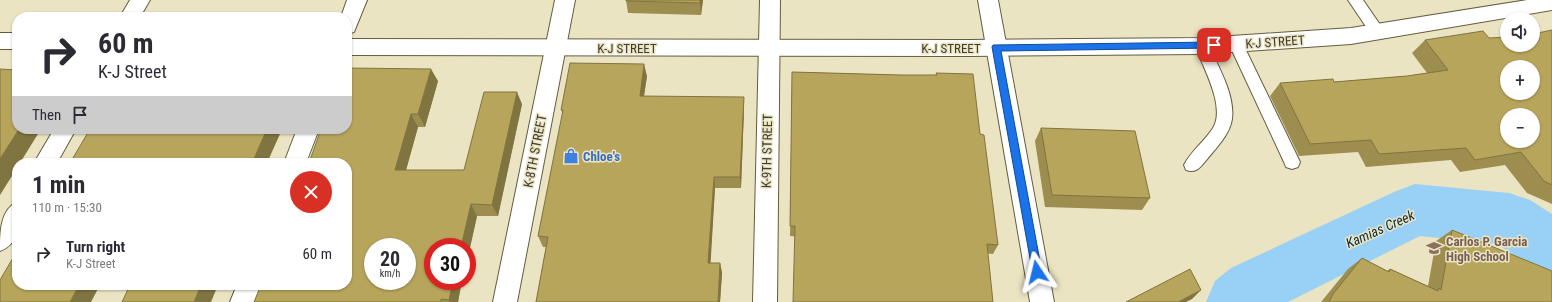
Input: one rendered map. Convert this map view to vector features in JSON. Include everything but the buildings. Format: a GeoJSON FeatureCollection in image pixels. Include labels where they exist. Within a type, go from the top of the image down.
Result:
{"type":"FeatureCollection","features":[{"type":"Feature","properties":{"kind":"street"},"geometry":{"type":"LineString","coordinates":[[133,12],[140,0]]}},
{"type":"Feature","properties":{"kind":"street"},"geometry":{"type":"LineString","coordinates":[[352,14],[357,0]]}},
{"type":"Feature","properties":{"kind":"street","name":"K-8TH STREET"},"geometry":{"type":"LineString","coordinates":[[505,302],[565,0]]}},
{"type":"Feature","properties":{"kind":"street","name":"K-9TH STREET"},"geometry":{"type":"LineString","coordinates":[[765,302],[770,0]]}},
{"type":"Feature","properties":{"kind":"street"},"geometry":{"type":"LineString","coordinates":[[988,0],[1042,302]]}},
{"type":"Feature","properties":{"kind":"street","name":"K-J STREET"},"geometry":{"type":"LineString","coordinates":[[352,47],[556,49],[1202,46],[1378,33],[1552,3]]}},
{"type":"Feature","properties":{"kind":"street"},"geometry":{"type":"LineString","coordinates":[[0,41],[12,41]]}},
{"type":"Feature","properties":{"kind":"street"},"geometry":{"type":"LineString","coordinates":[[48,158],[62,134]]}},
{"type":"Feature","properties":{"kind":"street"},"geometry":{"type":"LineString","coordinates":[[297,158],[306,134]]}},
{"type":"Feature","properties":{"kind":"street"},"geometry":{"type":"LineString","coordinates":[[0,241],[12,221]]}},
{"type":"Feature","properties":{"kind":"street"},"geometry":{"type":"LineString","coordinates":[[242,302],[247,290]]}},
{"type":"Feature","properties":{"kind":"lane"},"geometry":{"type":"LineString","coordinates":[[1355,0],[1378,33]]}},
{"type":"Feature","properties":{"kind":"lane"},"geometry":{"type":"LineString","coordinates":[[1236,44],[1292,162]]}},
{"type":"Feature","properties":{"kind":"lane"},"geometry":{"type":"LineString","coordinates":[[1192,165],[1222,127],[1226,111],[1222,95],[1202,46]]}},
{"type":"Feature","properties":{"kind":"waterway","name":"Kamias Creek"},"geometry":{"type":"LineString","coordinates":[[1238,302],[1253,288],[1415,210],[1509,219],[1552,247]]}},
{"type":"Feature","properties":{"kind":"place","name":"Chloe's"},"geometry":{"type":"Point","coordinates":[571,156]}},
{"type":"Feature","properties":{"kind":"place","name":"Carlos P. Garcia High School"},"geometry":{"type":"Point","coordinates":[1434,248]}},
{"type":"Feature","properties":{"kind":"route"},"geometry":{"type":"LineString","coordinates":[[1037,272],[996,47],[1155,47],[1214,45]]}}]}
